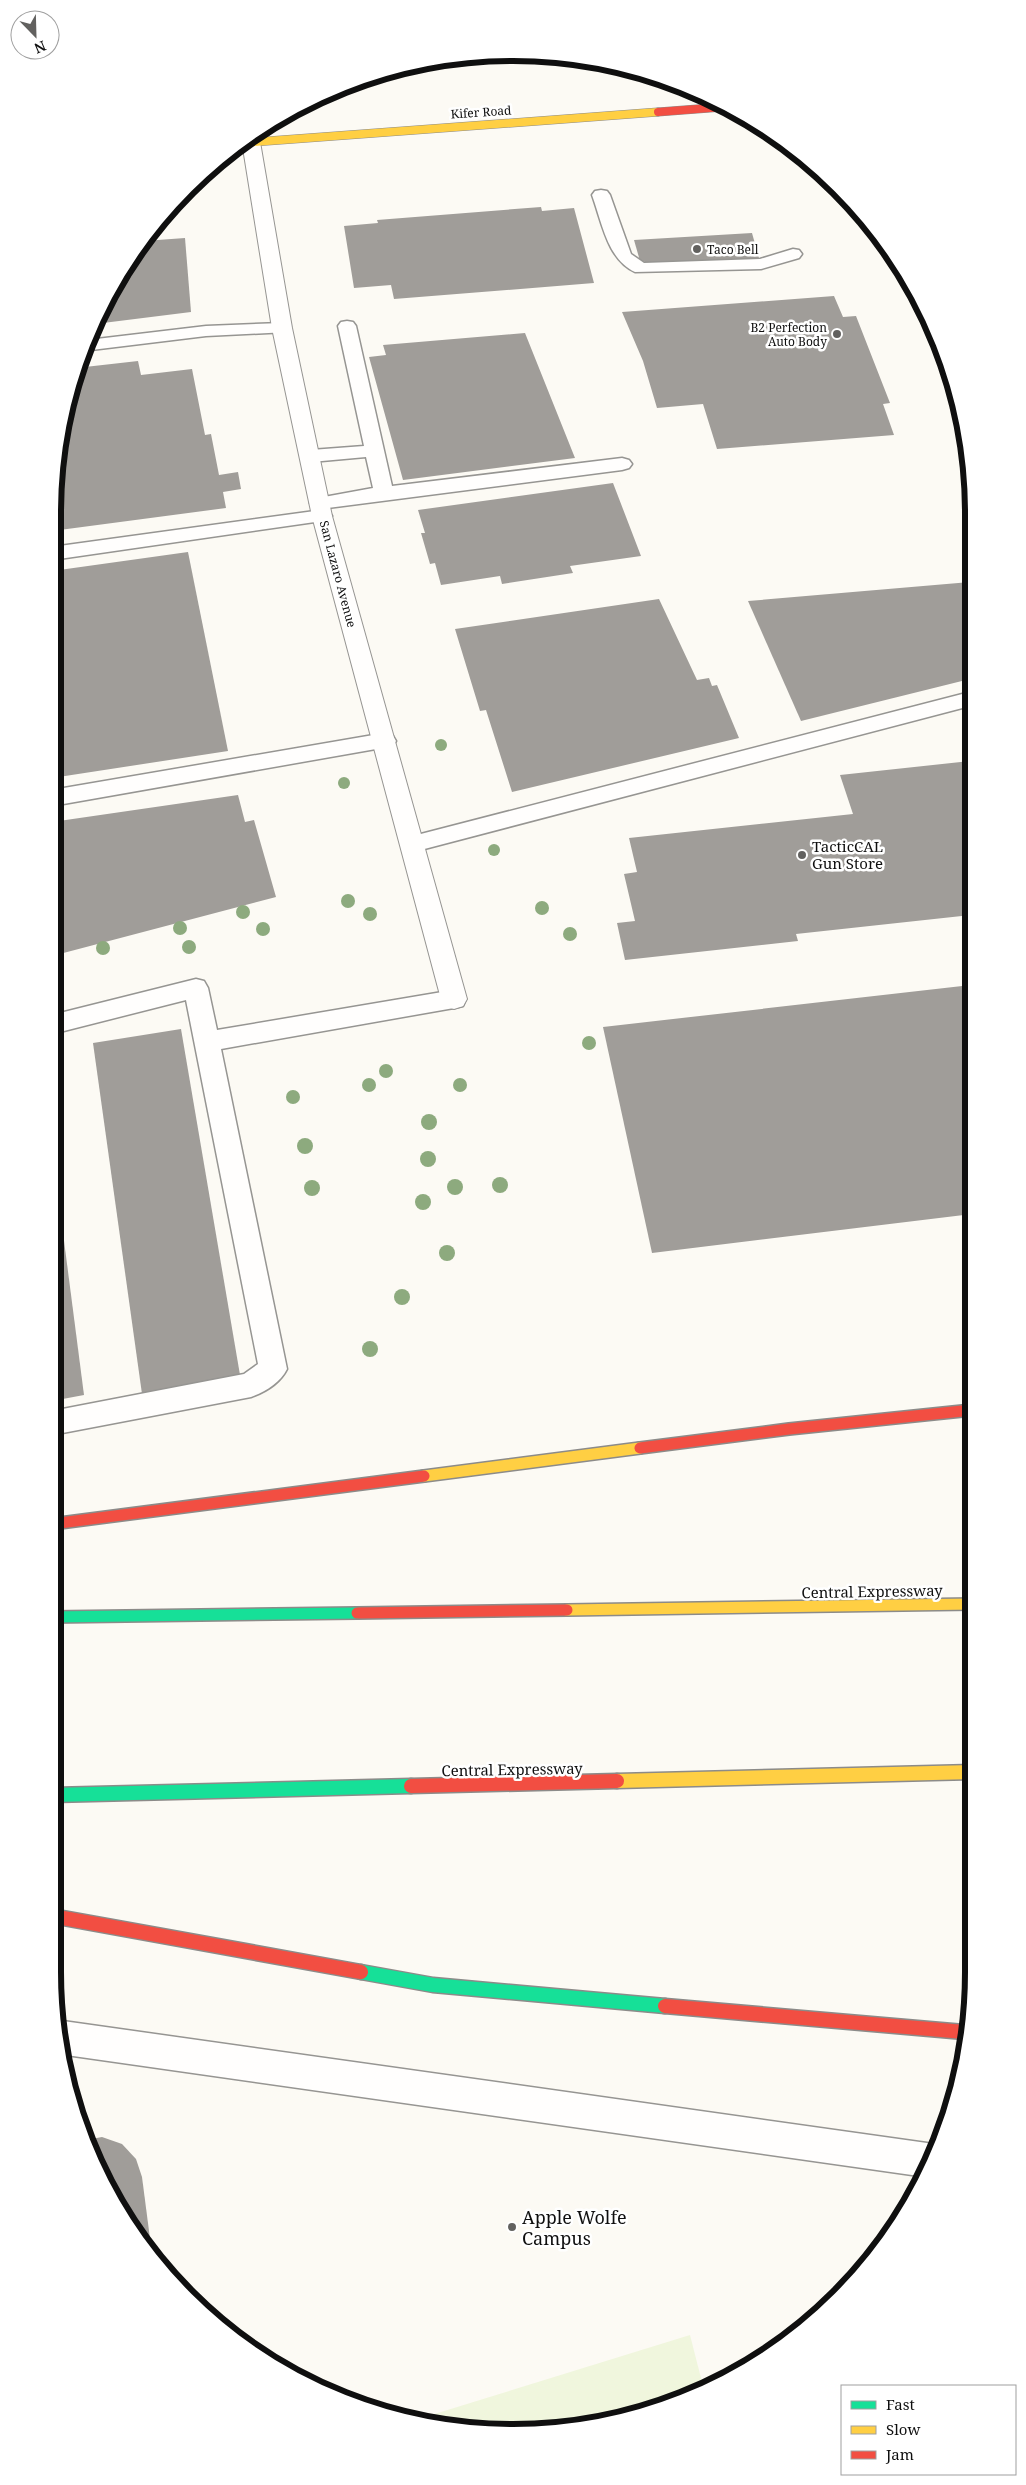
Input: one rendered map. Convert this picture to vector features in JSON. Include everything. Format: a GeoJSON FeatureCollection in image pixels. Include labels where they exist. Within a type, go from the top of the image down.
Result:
{"type":"FeatureCollection","features":[{"type":"Feature","properties":{"kind":"main road","name":"Kifer Road"},"geometry":{"type":"LineString","coordinates":[[256,141],[714,109]]}},
{"type":"Feature","properties":{"kind":"main road"},"geometry":{"type":"LineString","coordinates":[[61,1523],[789,1429],[965,1411]]}},
{"type":"Feature","properties":{"kind":"main road","name":"Central Expressway"},"geometry":{"type":"LineString","coordinates":[[61,1617],[965,1604]]}},
{"type":"Feature","properties":{"kind":"main road","name":"Central Expressway"},"geometry":{"type":"LineString","coordinates":[[61,1795],[965,1772]]}},
{"type":"Feature","properties":{"kind":"main road"},"geometry":{"type":"LineString","coordinates":[[61,1918],[433,1985],[961,2032]]}},
{"type":"Feature","properties":{"kind":"street","name":"San Lazaro Avenue"},"geometry":{"type":"LineString","coordinates":[[247,148],[282,328],[321,510],[454,1000]]}},
{"type":"Feature","properties":{"kind":"lane"},"geometry":{"type":"LineString","coordinates":[[601,195],[623,256],[630,263],[641,268],[761,264],[793,254]]}},
{"type":"Feature","properties":{"kind":"lane"},"geometry":{"type":"LineString","coordinates":[[348,326],[373,451],[384,493]]}},
{"type":"Feature","properties":{"kind":"lane"},"geometry":{"type":"LineString","coordinates":[[94,345],[206,331],[282,328]]}},
{"type":"Feature","properties":{"kind":"lane"},"geometry":{"type":"LineString","coordinates":[[310,456],[373,451]]}},
{"type":"Feature","properties":{"kind":"lane"},"geometry":{"type":"LineString","coordinates":[[61,553],[321,510],[384,493],[622,464]]}},
{"type":"Feature","properties":{"kind":"lane"},"geometry":{"type":"LineString","coordinates":[[413,844],[965,700]]}},
{"type":"Feature","properties":{"kind":"lane"},"geometry":{"type":"LineString","coordinates":[[61,796],[385,741]]}},
{"type":"Feature","properties":{"kind":"lane"},"geometry":{"type":"LineString","coordinates":[[61,1023],[196,988],[273,1368],[251,1385],[61,1422]]}},
{"type":"Feature","properties":{"kind":"lane"},"geometry":{"type":"LineString","coordinates":[[208,1041],[454,1000]]}},
{"type":"Feature","properties":{"kind":"lane"},"geometry":{"type":"LineString","coordinates":[[66,2038],[924,2160]]}},
{"type":"Feature","properties":{"kind":"green space"},"geometry":{"type":"Polygon","coordinates":[[[690,2335],[702,2382],[658,2400],[601,2415],[572,2420],[513,2424],[483,2423],[429,2416],[690,2335]]]}},
{"type":"Feature","properties":{"kind":"building"},"geometry":{"type":"Polygon","coordinates":[[[541,207],[542,211],[574,208],[594,283],[394,299],[391,285],[354,288],[344,226],[378,223],[377,220],[541,207]]]}},
{"type":"Feature","properties":{"kind":"building","name":"Taco Bell"},"geometry":{"type":"Polygon","coordinates":[[[752,233],[759,258],[656,264],[640,261],[634,240],[752,233]]]}},
{"type":"Feature","properties":{"kind":"building"},"geometry":{"type":"Polygon","coordinates":[[[185,238],[191,312],[104,323],[137,262],[153,240],[185,238]]]}},
{"type":"Feature","properties":{"kind":"building"},"geometry":{"type":"Polygon","coordinates":[[[834,296],[843,317],[856,316],[890,403],[883,404],[894,435],[717,449],[703,404],[657,408],[643,361],[622,312],[834,296]]]}},
{"type":"Feature","properties":{"kind":"building"},"geometry":{"type":"Polygon","coordinates":[[[525,333],[575,458],[403,480],[369,357],[386,355],[383,345],[525,333]]]}},
{"type":"Feature","properties":{"kind":"building"},"geometry":{"type":"Polygon","coordinates":[[[138,361],[141,375],[192,369],[205,435],[211,434],[219,475],[238,472],[241,489],[223,492],[226,508],[61,530],[65,454],[70,425],[85,367],[138,361]]]}},
{"type":"Feature","properties":{"kind":"building"},"geometry":{"type":"Polygon","coordinates":[[[613,483],[641,556],[570,566],[573,573],[502,584],[500,576],[441,585],[435,563],[430,564],[421,533],[425,533],[418,510],[613,483]]]}},
{"type":"Feature","properties":{"kind":"building"},"geometry":{"type":"Polygon","coordinates":[[[188,552],[228,751],[61,777],[61,570],[188,552]]]}},
{"type":"Feature","properties":{"kind":"building"},"geometry":{"type":"Polygon","coordinates":[[[965,582],[965,680],[801,721],[748,601],[965,582]]]}},
{"type":"Feature","properties":{"kind":"building"},"geometry":{"type":"Polygon","coordinates":[[[659,599],[697,680],[709,678],[712,686],[717,685],[739,738],[512,792],[486,710],[480,711],[455,629],[659,599]]]}},
{"type":"Feature","properties":{"kind":"building","name":"TacticCAL Gun Store"},"geometry":{"type":"Polygon","coordinates":[[[965,762],[965,916],[796,934],[798,941],[625,960],[617,923],[635,921],[624,874],[637,872],[629,838],[853,814],[840,775],[965,762]]]}},
{"type":"Feature","properties":{"kind":"building"},"geometry":{"type":"Polygon","coordinates":[[[238,795],[245,822],[254,820],[276,897],[61,954],[61,821],[238,795]]]}},
{"type":"Feature","properties":{"kind":"building"},"geometry":{"type":"Polygon","coordinates":[[[965,986],[965,1215],[652,1253],[603,1027],[965,986]]]}},
{"type":"Feature","properties":{"kind":"building"},"geometry":{"type":"Polygon","coordinates":[[[181,1029],[240,1375],[142,1394],[93,1043],[181,1029]]]}},
{"type":"Feature","properties":{"kind":"building"},"geometry":{"type":"Polygon","coordinates":[[[61,1217],[84,1395],[61,1399],[61,1217]]]}},
{"type":"Feature","properties":{"kind":"building"},"geometry":{"type":"Polygon","coordinates":[[[102,2137],[122,2144],[136,2159],[142,2177],[150,2241],[122,2198],[93,2139],[102,2137]]]}},
{"type":"Feature","properties":{"kind":"traffic: fast"},"geometry":{"type":"LineString","coordinates":[[61,1617],[357,1613]]}},
{"type":"Feature","properties":{"kind":"traffic: fast"},"geometry":{"type":"LineString","coordinates":[[61,1795],[411,1786]]}},
{"type":"Feature","properties":{"kind":"traffic: fast"},"geometry":{"type":"LineString","coordinates":[[361,1972],[433,1985],[665,2006]]}},
{"type":"Feature","properties":{"kind":"traffic: slow"},"geometry":{"type":"LineString","coordinates":[[255,142],[658,112]]}},
{"type":"Feature","properties":{"kind":"traffic: slow"},"geometry":{"type":"LineString","coordinates":[[424,1476],[640,1448]]}},
{"type":"Feature","properties":{"kind":"traffic: slow"},"geometry":{"type":"LineString","coordinates":[[567,1610],[965,1604]]}},
{"type":"Feature","properties":{"kind":"traffic: slow"},"geometry":{"type":"LineString","coordinates":[[617,1781],[965,1772]]}},
{"type":"Feature","properties":{"kind":"traffic: jam"},"geometry":{"type":"LineString","coordinates":[[658,112],[713,108]]}},
{"type":"Feature","properties":{"kind":"traffic: jam"},"geometry":{"type":"LineString","coordinates":[[640,1448],[789,1429],[965,1411]]}},
{"type":"Feature","properties":{"kind":"traffic: jam"},"geometry":{"type":"LineString","coordinates":[[61,1523],[424,1476]]}},
{"type":"Feature","properties":{"kind":"traffic: jam"},"geometry":{"type":"LineString","coordinates":[[357,1613],[567,1610]]}},
{"type":"Feature","properties":{"kind":"traffic: jam"},"geometry":{"type":"LineString","coordinates":[[411,1786],[617,1781]]}},
{"type":"Feature","properties":{"kind":"traffic: jam"},"geometry":{"type":"LineString","coordinates":[[61,1918],[361,1972]]}},
{"type":"Feature","properties":{"kind":"traffic: jam"},"geometry":{"type":"LineString","coordinates":[[665,2006],[961,2032]]}},
{"type":"Feature","properties":{"kind":"place","name":"Taco Bell"},"geometry":{"type":"Point","coordinates":[697,249]}},
{"type":"Feature","properties":{"kind":"place","name":"B2 Perfection Auto Body"},"geometry":{"type":"Point","coordinates":[837,334]}},
{"type":"Feature","properties":{"kind":"place","name":"TacticCAL Gun Store"},"geometry":{"type":"Point","coordinates":[802,855]}},
{"type":"Feature","properties":{"kind":"place","name":"Apple Wolfe Campus"},"geometry":{"type":"Point","coordinates":[512,2227]}}]}
